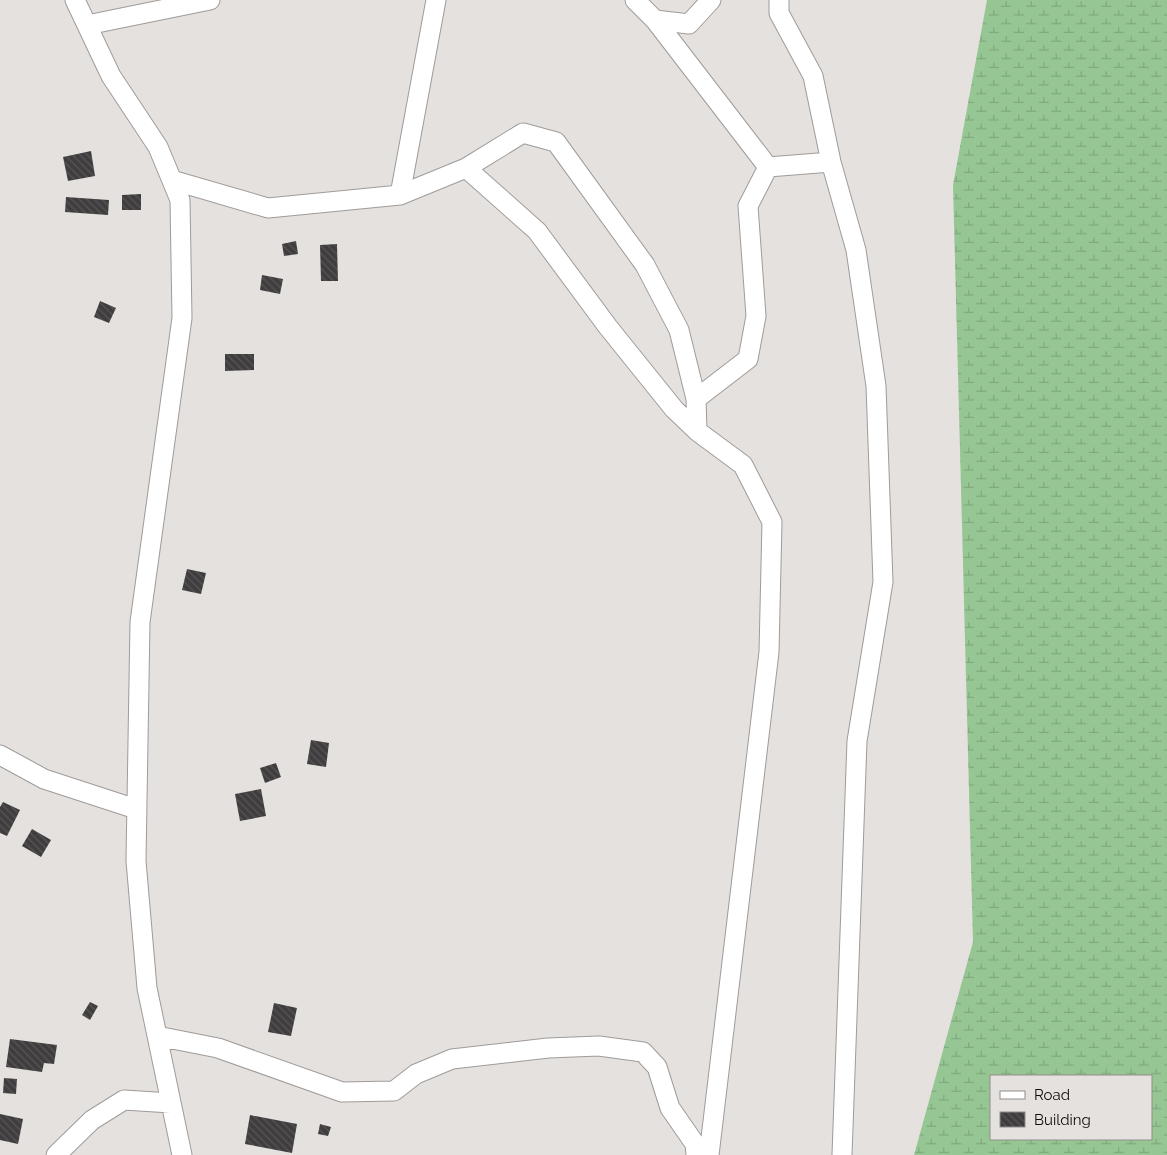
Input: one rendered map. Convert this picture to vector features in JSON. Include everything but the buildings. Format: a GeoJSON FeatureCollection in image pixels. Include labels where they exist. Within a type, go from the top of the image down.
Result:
{"type":"FeatureCollection","features":[{"type":"Feature","properties":{"kind":"street"},"geometry":{"type":"LineString","coordinates":[[75,0],[110,76],[158,148],[180,200],[182,318],[140,622],[136,861],[147,988],[182,1155]]}},
{"type":"Feature","properties":{"kind":"street"},"geometry":{"type":"LineString","coordinates":[[86,25],[210,0]]}},
{"type":"Feature","properties":{"kind":"street"},"geometry":{"type":"LineString","coordinates":[[400,195],[436,0]]}},
{"type":"Feature","properties":{"kind":"street"},"geometry":{"type":"LineString","coordinates":[[636,0],[655,20],[768,167]]}},
{"type":"Feature","properties":{"kind":"street"},"geometry":{"type":"LineString","coordinates":[[655,20],[689,24],[711,0]]}},
{"type":"Feature","properties":{"kind":"street"},"geometry":{"type":"LineString","coordinates":[[779,0],[779,13],[813,76],[831,162],[856,250],[876,386],[883,582],[857,741],[842,1155]]}},
{"type":"Feature","properties":{"kind":"street"},"geometry":{"type":"LineString","coordinates":[[172,180],[268,208],[400,195],[466,168],[523,134],[556,142],[645,265],[679,330],[696,399],[697,431]]}},
{"type":"Feature","properties":{"kind":"street"},"geometry":{"type":"LineString","coordinates":[[768,167],[831,162]]}},
{"type":"Feature","properties":{"kind":"street"},"geometry":{"type":"LineString","coordinates":[[696,399],[748,359],[756,316],[748,206],[768,167]]}},
{"type":"Feature","properties":{"kind":"street"},"geometry":{"type":"LineString","coordinates":[[466,168],[537,231],[608,327],[674,409],[697,431],[743,464],[772,522],[769,652],[709,1155]]}},
{"type":"Feature","properties":{"kind":"street"},"geometry":{"type":"LineString","coordinates":[[0,755],[44,779],[136,809]]}},
{"type":"Feature","properties":{"kind":"street"},"geometry":{"type":"LineString","coordinates":[[157,1036],[218,1048],[342,1092],[394,1091],[416,1074],[452,1059],[548,1048],[599,1046],[643,1052],[657,1067],[670,1108],[695,1144],[696,1155]]}},
{"type":"Feature","properties":{"kind":"street"},"geometry":{"type":"LineString","coordinates":[[56,1155],[92,1120],[124,1100],[171,1103]]}},
{"type":"Feature","properties":{"kind":"green space"},"geometry":{"type":"Polygon","coordinates":[[[987,0],[1167,0],[1167,1155],[914,1155],[973,942],[953,185],[987,0]]]}}]}
